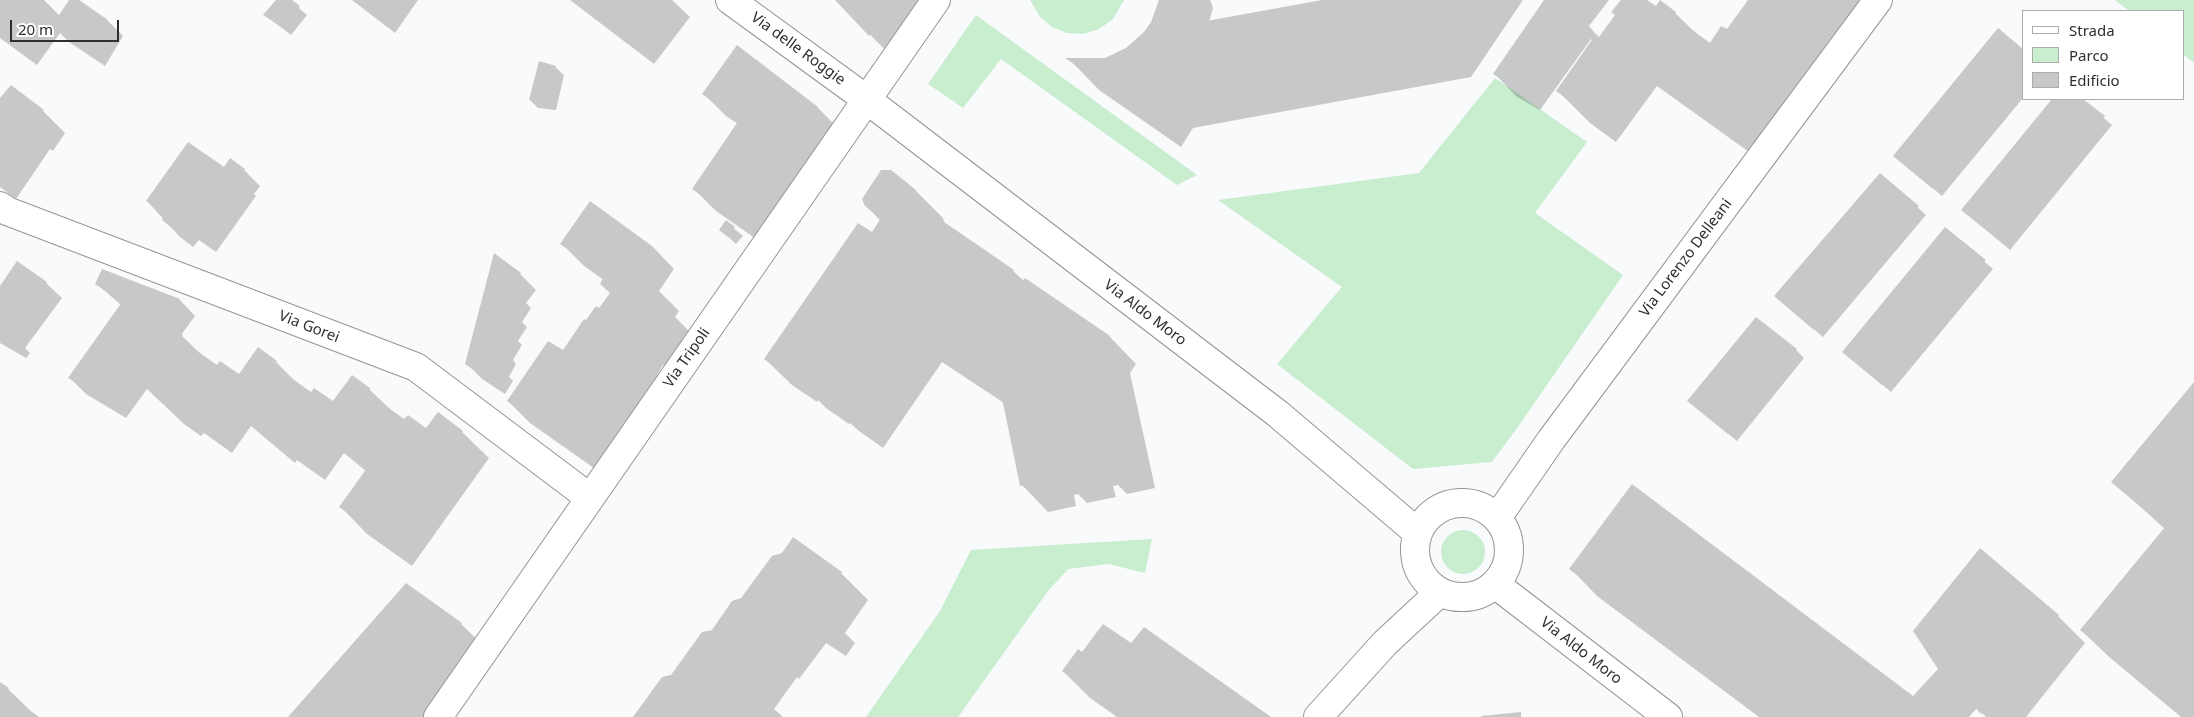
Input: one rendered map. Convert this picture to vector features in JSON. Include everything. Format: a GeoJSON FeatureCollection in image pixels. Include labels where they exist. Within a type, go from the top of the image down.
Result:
{"type":"FeatureCollection","features":[{"type":"Feature","properties":{"kind":"street","name":"Via delle Roggie"},"geometry":{"type":"LineString","coordinates":[[730,0],[866,99]]}},
{"type":"Feature","properties":{"kind":"street","name":"Via Tripoli"},"geometry":{"type":"LineString","coordinates":[[438,717],[936,0]]}},
{"type":"Feature","properties":{"kind":"street","name":"Via Lorenzo Delleani"},"geometry":{"type":"LineString","coordinates":[[1497,518],[1604,368],[1878,0]]}},
{"type":"Feature","properties":{"kind":"street","name":"Via Aldo Moro"},"geometry":{"type":"LineString","coordinates":[[866,99],[1278,414],[1418,533]]}},
{"type":"Feature","properties":{"kind":"street","name":"Via Gorei"},"geometry":{"type":"LineString","coordinates":[[0,206],[7,211],[416,367],[590,498]]}},
{"type":"Feature","properties":{"kind":"street"},"geometry":{"type":"LineString","coordinates":[[1454,504],[1469,504],[1484,508],[1497,518],[1505,530],[1509,552],[1504,572],[1495,584],[1483,593],[1468,597],[1453,596],[1440,592],[1429,583],[1421,573],[1416,560],[1415,546],[1418,533],[1427,520],[1439,510],[1454,504]]}},
{"type":"Feature","properties":{"kind":"street","name":"Via Aldo Moro"},"geometry":{"type":"LineString","coordinates":[[1495,584],[1668,717]]}},
{"type":"Feature","properties":{"kind":"street"},"geometry":{"type":"LineString","coordinates":[[1318,717],[1385,642],[1440,592]]}},
{"type":"Feature","properties":{"kind":"green space"},"geometry":{"type":"Polygon","coordinates":[[[1030,0],[1124,0],[1113,19],[1099,29],[1083,34],[1067,33],[1052,27],[1040,17],[1030,0]]]}},
{"type":"Feature","properties":{"kind":"green space"},"geometry":{"type":"Polygon","coordinates":[[[2115,0],[2194,0],[2194,63],[2184,55],[2184,10],[2128,10],[2115,0]]]}},
{"type":"Feature","properties":{"kind":"green space"},"geometry":{"type":"Polygon","coordinates":[[[976,15],[1197,175],[1177,185],[1001,59],[963,108],[928,84],[976,15]]]}},
{"type":"Feature","properties":{"kind":"green space"},"geometry":{"type":"Polygon","coordinates":[[[1495,78],[1587,142],[1535,213],[1623,275],[1492,462],[1413,469],[1277,364],[1342,287],[1218,200],[1419,173],[1495,78]]]}},
{"type":"Feature","properties":{"kind":"green space"},"geometry":{"type":"Polygon","coordinates":[[[1463,530],[1475,534],[1481,540],[1485,552],[1481,564],[1475,570],[1463,574],[1451,570],[1445,564],[1441,552],[1445,540],[1451,534],[1463,530]]]}},
{"type":"Feature","properties":{"kind":"green space"},"geometry":{"type":"Polygon","coordinates":[[[1152,539],[1145,573],[1109,564],[1068,569],[1048,591],[958,717],[866,717],[940,611],[971,550],[1152,539]]]}},
{"type":"Feature","properties":{"kind":"building"},"geometry":{"type":"Polygon","coordinates":[[[0,0],[45,0],[14,43],[0,33],[0,0]]]}},
{"type":"Feature","properties":{"kind":"building"},"geometry":{"type":"Polygon","coordinates":[[[69,0],[79,0],[108,20],[89,51],[52,26],[69,0]]]}},
{"type":"Feature","properties":{"kind":"building"},"geometry":{"type":"Polygon","coordinates":[[[276,0],[292,0],[300,6],[283,28],[263,15],[276,0]]]}},
{"type":"Feature","properties":{"kind":"building"},"geometry":{"type":"Polygon","coordinates":[[[356,0],[381,0],[372,12],[356,0]]]}},
{"type":"Feature","properties":{"kind":"building"},"geometry":{"type":"Polygon","coordinates":[[[573,0],[664,0],[631,43],[573,0]]]}},
{"type":"Feature","properties":{"kind":"building"},"geometry":{"type":"Polygon","coordinates":[[[835,0],[894,0],[869,36],[835,0]]]}},
{"type":"Feature","properties":{"kind":"building"},"geometry":{"type":"Polygon","coordinates":[[[1159,0],[1175,0],[1168,28],[1322,0],[1469,0],[1438,45],[1161,96],[1148,115],[1065,58],[1105,58],[1126,48],[1144,32],[1151,22],[1159,0]]]}},
{"type":"Feature","properties":{"kind":"building"},"geometry":{"type":"Polygon","coordinates":[[[1544,0],[1570,0],[1567,4],[1575,9],[1517,89],[1493,74],[1544,0]]]}},
{"type":"Feature","properties":{"kind":"building"},"geometry":{"type":"Polygon","coordinates":[[[1621,0],[1647,0],[1656,6],[1660,0],[1676,12],[1673,16],[1710,43],[1721,26],[1727,29],[1748,0],[1814,0],[1723,125],[1624,55],[1584,111],[1556,91],[1596,34],[1599,37],[1615,15],[1611,12],[1621,0]]]}},
{"type":"Feature","properties":{"kind":"building"},"geometry":{"type":"Polygon","coordinates":[[[1998,28],[2022,48],[2022,81],[1933,189],[1893,156],[1998,28]]]}},
{"type":"Feature","properties":{"kind":"building"},"geometry":{"type":"Polygon","coordinates":[[[737,45],[818,107],[739,222],[692,189],[739,120],[702,94],[737,45]]]}},
{"type":"Feature","properties":{"kind":"building"},"geometry":{"type":"Polygon","coordinates":[[[539,61],[556,66],[549,103],[529,100],[539,61]]]}},
{"type":"Feature","properties":{"kind":"building"},"geometry":{"type":"Polygon","coordinates":[[[11,85],[44,110],[30,129],[28,128],[0,168],[0,98],[11,85]]]}},
{"type":"Feature","properties":{"kind":"building"},"geometry":{"type":"Polygon","coordinates":[[[2051,100],[2084,100],[2105,116],[2002,243],[1961,210],[2051,100]]]}},
{"type":"Feature","properties":{"kind":"building"},"geometry":{"type":"Polygon","coordinates":[[[188,142],[224,167],[230,158],[245,169],[239,178],[241,179],[199,237],[182,225],[177,232],[162,220],[165,215],[146,201],[188,142]]]}},
{"type":"Feature","properties":{"kind":"building"},"geometry":{"type":"Polygon","coordinates":[[[881,170],[891,170],[916,190],[917,196],[906,214],[920,224],[928,211],[1014,270],[1004,283],[1016,291],[1025,278],[1110,336],[1103,346],[1129,461],[1099,468],[1096,458],[1087,460],[1090,470],[1059,477],[1057,467],[1048,468],[1050,479],[1020,486],[1001,393],[914,336],[855,422],[830,404],[839,391],[831,385],[821,398],[798,382],[807,368],[798,362],[790,376],[764,359],[858,223],[872,232],[881,218],[865,206],[862,199],[881,170]]]}},
{"type":"Feature","properties":{"kind":"building"},"geometry":{"type":"Polygon","coordinates":[[[1880,173],[1919,206],[1814,330],[1774,296],[1880,173]]]}},
{"type":"Feature","properties":{"kind":"building"},"geometry":{"type":"Polygon","coordinates":[[[590,201],[652,246],[635,272],[657,287],[651,299],[674,315],[651,350],[641,344],[635,354],[644,359],[578,452],[507,401],[548,341],[563,350],[584,319],[586,320],[596,306],[599,308],[610,293],[600,284],[606,272],[590,260],[588,263],[560,244],[590,201]]]}},
{"type":"Feature","properties":{"kind":"building"},"geometry":{"type":"Polygon","coordinates":[[[726,220],[735,227],[728,237],[719,230],[726,220]]]}},
{"type":"Feature","properties":{"kind":"building"},"geometry":{"type":"Polygon","coordinates":[[[1945,227],[1986,260],[1882,385],[1842,352],[1945,227]]]}},
{"type":"Feature","properties":{"kind":"building"},"geometry":{"type":"Polygon","coordinates":[[[494,253],[521,273],[511,286],[516,291],[507,306],[512,310],[502,324],[507,329],[498,343],[501,347],[494,360],[498,364],[489,380],[465,364],[494,253]]]}},
{"type":"Feature","properties":{"kind":"building"},"geometry":{"type":"Polygon","coordinates":[[[17,261],[47,282],[10,332],[15,336],[10,343],[0,338],[0,286],[17,261]]]}},
{"type":"Feature","properties":{"kind":"building"},"geometry":{"type":"Polygon","coordinates":[[[102,269],[180,299],[164,321],[183,335],[180,339],[217,365],[220,361],[239,374],[258,347],[277,361],[273,365],[311,392],[314,388],[333,401],[352,375],[370,388],[368,393],[404,419],[408,415],[426,428],[438,412],[463,431],[384,540],[339,507],[367,468],[351,458],[354,454],[317,427],[298,454],[270,434],[267,438],[249,424],[252,421],[224,401],[205,427],[176,407],[174,410],[155,397],[158,393],[131,374],[110,403],[68,378],[122,302],[95,284],[102,269]]]}},
{"type":"Feature","properties":{"kind":"building"},"geometry":{"type":"Polygon","coordinates":[[[1756,317],[1797,349],[1728,434],[1687,401],[1756,317]]]}},
{"type":"Feature","properties":{"kind":"building"},"geometry":{"type":"Polygon","coordinates":[[[2194,382],[2194,516],[2186,526],[2194,532],[2194,701],[2182,715],[2080,630],[2165,527],[2111,482],[2194,382]]]}},
{"type":"Feature","properties":{"kind":"building"},"geometry":{"type":"Polygon","coordinates":[[[1632,484],[1913,696],[1938,669],[1913,631],[1980,548],[2059,615],[1981,714],[1951,681],[1928,707],[1941,717],[1766,717],[1569,569],[1632,484]]]}},
{"type":"Feature","properties":{"kind":"building"},"geometry":{"type":"Polygon","coordinates":[[[793,537],[842,572],[818,607],[829,615],[818,630],[799,617],[771,653],[769,651],[747,683],[759,691],[748,706],[728,693],[711,717],[633,717],[662,677],[671,675],[702,632],[712,630],[732,601],[741,598],[772,556],[782,553],[793,537]]]}},
{"type":"Feature","properties":{"kind":"building"},"geometry":{"type":"Polygon","coordinates":[[[406,583],[462,623],[397,717],[288,717],[406,583]]]}},
{"type":"Feature","properties":{"kind":"building"},"geometry":{"type":"Polygon","coordinates":[[[1103,624],[1131,643],[1144,627],[1271,717],[1130,717],[1134,711],[1108,694],[1103,701],[1062,671],[1078,649],[1082,652],[1103,624]]]}},
{"type":"Feature","properties":{"kind":"building"},"geometry":{"type":"Polygon","coordinates":[[[0,682],[9,688],[5,693],[24,706],[22,709],[28,713],[29,710],[39,717],[0,717],[0,682]]]}},
{"type":"Feature","properties":{"kind":"building"},"geometry":{"type":"Polygon","coordinates":[[[1521,712],[1521,717],[1481,717],[1481,716],[1521,712]]]}}]}
